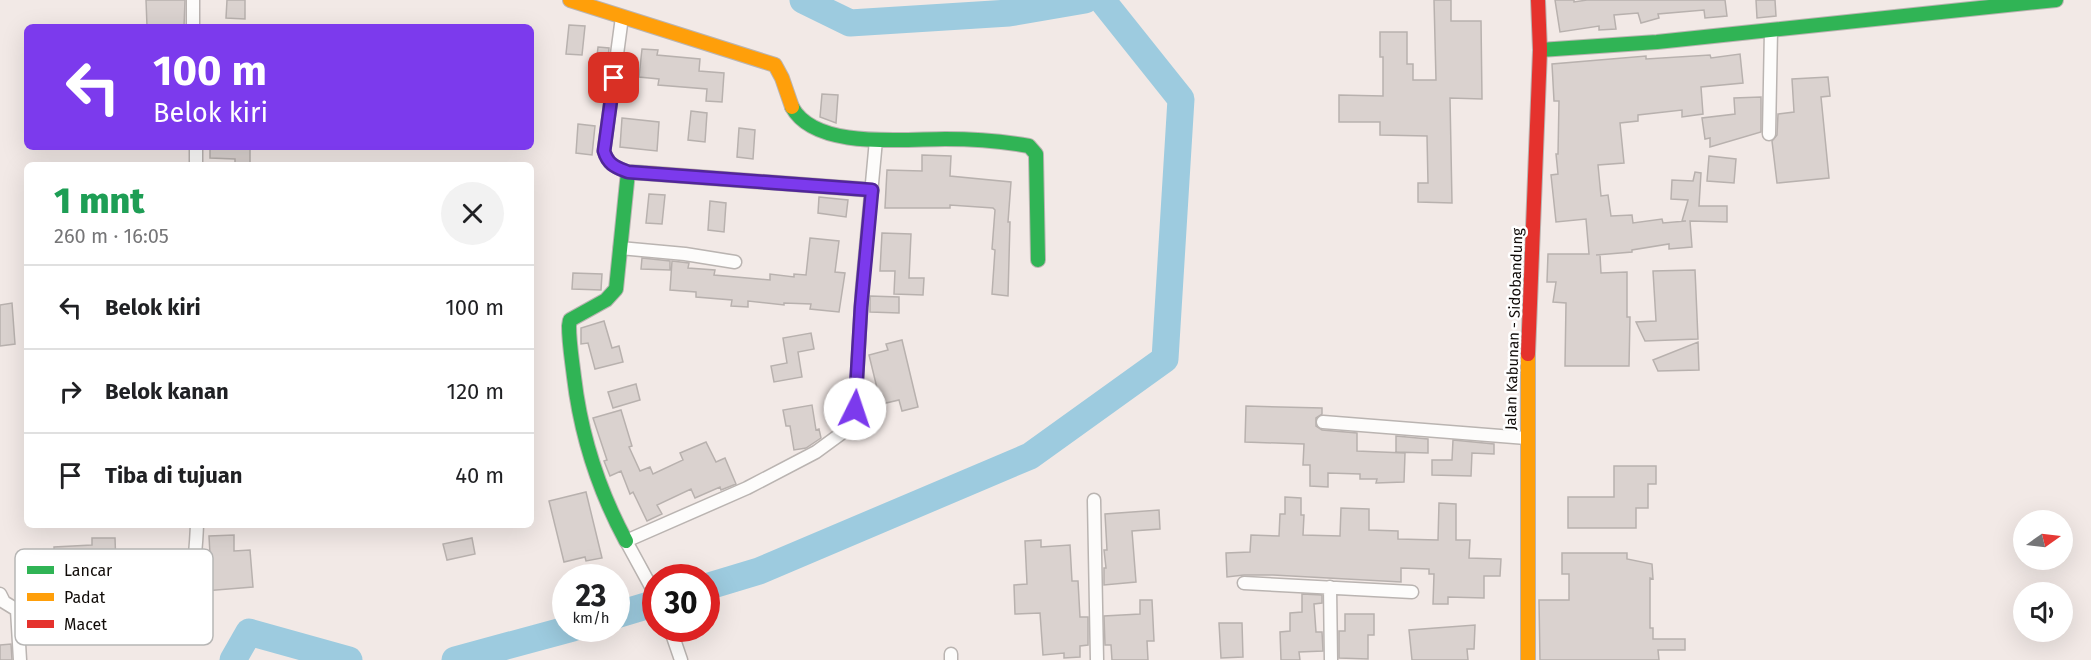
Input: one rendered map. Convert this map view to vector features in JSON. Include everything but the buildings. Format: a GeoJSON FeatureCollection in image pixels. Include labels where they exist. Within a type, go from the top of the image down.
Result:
{"type":"FeatureCollection","features":[{"type":"Feature","properties":{"kind":"street"},"geometry":{"type":"LineString","coordinates":[[193,0],[193,24]]}},
{"type":"Feature","properties":{"kind":"street"},"geometry":{"type":"LineString","coordinates":[[570,0],[775,64],[782,73],[798,117],[814,127],[834,134],[876,140],[984,140],[1021,144],[1033,148],[1036,154],[1038,260]]}},
{"type":"Feature","properties":{"kind":"street","name":"Jalan Kabunan - Sidobandung"},"geometry":{"type":"LineString","coordinates":[[1528,660],[1527,381],[1540,50],[1538,0]]}},
{"type":"Feature","properties":{"kind":"street"},"geometry":{"type":"LineString","coordinates":[[1540,50],[1657,42],[1771,30],[1976,4],[2056,0]]}},
{"type":"Feature","properties":{"kind":"street"},"geometry":{"type":"LineString","coordinates":[[622,17],[604,151],[606,159],[612,166],[628,172],[872,190]]}},
{"type":"Feature","properties":{"kind":"street"},"geometry":{"type":"LineString","coordinates":[[1769,134],[1771,30]]}},
{"type":"Feature","properties":{"kind":"street"},"geometry":{"type":"LineString","coordinates":[[626,542],[747,488],[816,452],[846,430],[855,409],[862,291],[876,140]]}},
{"type":"Feature","properties":{"kind":"street"},"geometry":{"type":"LineString","coordinates":[[628,172],[616,289],[611,298],[601,305],[579,312],[570,320],[569,330],[584,443],[607,507],[642,571]]}},
{"type":"Feature","properties":{"kind":"street"},"geometry":{"type":"LineString","coordinates":[[620,248],[685,254],[735,262]]}},
{"type":"Feature","properties":{"kind":"street"},"geometry":{"type":"LineString","coordinates":[[1323,422],[1527,438]]}},
{"type":"Feature","properties":{"kind":"street"},"geometry":{"type":"LineString","coordinates":[[1094,500],[1097,660]]}},
{"type":"Feature","properties":{"kind":"street"},"geometry":{"type":"LineString","coordinates":[[195,549],[197,528]]}},
{"type":"Feature","properties":{"kind":"street"},"geometry":{"type":"LineString","coordinates":[[1244,583],[1412,592]]}},
{"type":"Feature","properties":{"kind":"street"},"geometry":{"type":"LineString","coordinates":[[1330,587],[1331,660]]}},
{"type":"Feature","properties":{"kind":"street"},"geometry":{"type":"LineString","coordinates":[[0,594],[4,602],[15,609]]}},
{"type":"Feature","properties":{"kind":"street"},"geometry":{"type":"LineString","coordinates":[[675,642],[681,660]]}},
{"type":"Feature","properties":{"kind":"street"},"geometry":{"type":"LineString","coordinates":[[20,645],[21,660]]}},
{"type":"Feature","properties":{"kind":"waterway"},"geometry":{"type":"LineString","coordinates":[[803,0],[850,23],[1009,13],[1085,0]]}},
{"type":"Feature","properties":{"kind":"waterway"},"geometry":{"type":"LineString","coordinates":[[720,583],[759,571],[1030,456],[1165,359],[1181,99],[1102,0]]}},
{"type":"Feature","properties":{"kind":"waterway"},"geometry":{"type":"LineString","coordinates":[[630,611],[642,607]]}},
{"type":"Feature","properties":{"kind":"waterway"},"geometry":{"type":"LineString","coordinates":[[233,660],[249,632],[349,660]]}},
{"type":"Feature","properties":{"kind":"waterway"},"geometry":{"type":"LineString","coordinates":[[455,660],[552,634]]}},
{"type":"Feature","properties":{"kind":"traffic: fast"},"geometry":{"type":"LineString","coordinates":[[1540,50],[1657,42],[2056,0]]}},
{"type":"Feature","properties":{"kind":"traffic: fast"},"geometry":{"type":"LineString","coordinates":[[792,107],[803,121],[820,130],[840,136],[885,140],[976,140],[1029,146],[1036,154],[1038,260]]}},
{"type":"Feature","properties":{"kind":"traffic: fast"},"geometry":{"type":"LineString","coordinates":[[626,541],[607,502],[586,441],[577,399],[569,326],[570,320],[606,300],[616,289],[628,172],[644,173]]}},
{"type":"Feature","properties":{"kind":"traffic: slow"},"geometry":{"type":"LineString","coordinates":[[570,0],[775,65],[792,107]]}},
{"type":"Feature","properties":{"kind":"traffic: slow"},"geometry":{"type":"LineString","coordinates":[[644,173],[872,190]]}},
{"type":"Feature","properties":{"kind":"traffic: slow"},"geometry":{"type":"LineString","coordinates":[[1528,354],[1528,660]]}},
{"type":"Feature","properties":{"kind":"traffic: jam"},"geometry":{"type":"LineString","coordinates":[[1528,354],[1540,50],[1538,0]]}},
{"type":"Feature","properties":{"kind":"route"},"geometry":{"type":"LineString","coordinates":[[614,78],[604,151],[606,159],[612,166],[628,172],[872,190],[861,307],[855,409]]}}]}
